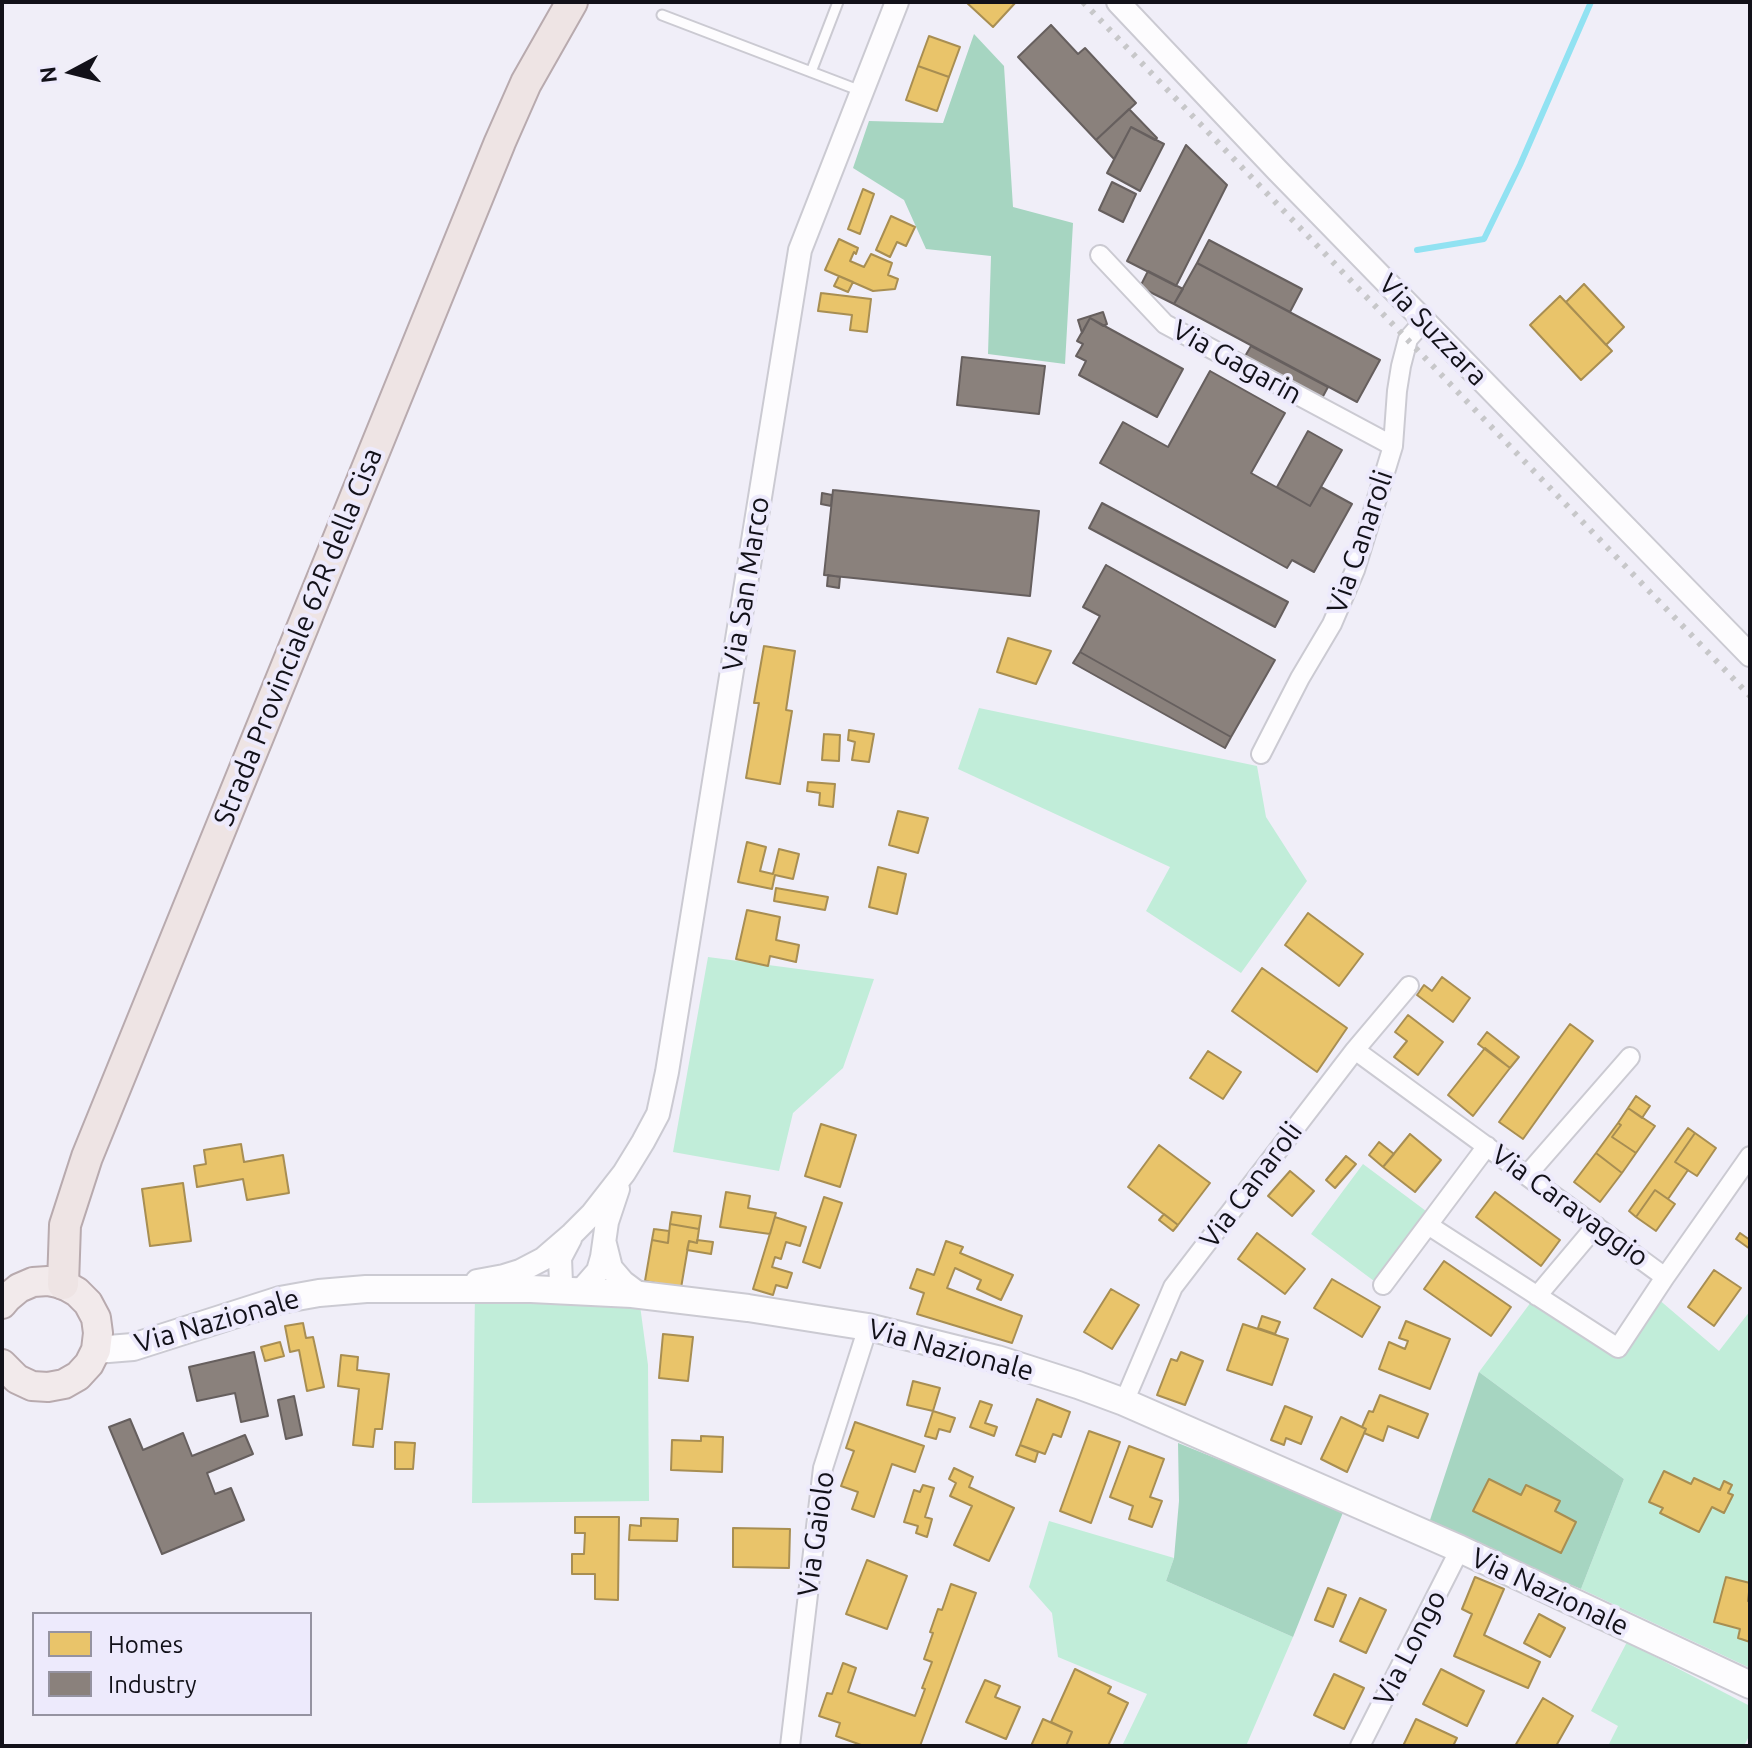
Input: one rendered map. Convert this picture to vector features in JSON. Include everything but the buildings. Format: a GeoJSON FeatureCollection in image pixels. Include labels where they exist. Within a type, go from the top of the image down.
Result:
{"type":"FeatureCollection","features":[{"type":"Feature","properties":{"kind":"highway","name":"Strada Provinciale 62R della Cisa"},"geometry":{"type":"LineString","coordinates":[[63,1284],[65,1225],[87,1157],[500,142],[526,83],[572,2]]}},
{"type":"Feature","properties":{"kind":"main road"},"geometry":{"type":"LineString","coordinates":[[2,1304],[19,1288],[33,1282],[63,1284],[88,1303],[96,1318],[98,1333],[96,1350],[89,1364],[78,1376],[64,1384],[32,1386],[3,1368]]}},
{"type":"Feature","properties":{"kind":"main road","name":"Via Nazionale"},"geometry":{"type":"LineString","coordinates":[[96,1350],[133,1347],[280,1300],[366,1289],[639,1294],[868,1327],[997,1359],[1124,1402],[1460,1549],[1750,1685]]}},
{"type":"Feature","properties":{"kind":"street","name":"Via San Marco"},"geometry":{"type":"LineString","coordinates":[[453,1289],[520,1271],[543,1259],[592,1214],[624,1173],[658,1114],[800,250],[897,2]]}},
{"type":"Feature","properties":{"kind":"street","name":"Via Suzzara"},"geometry":{"type":"LineString","coordinates":[[1118,2],[1277,170],[1750,655]]}},
{"type":"Feature","properties":{"kind":"street","name":"Via Gagarin"},"geometry":{"type":"LineString","coordinates":[[1100,255],[1165,324],[1393,446]]}},
{"type":"Feature","properties":{"kind":"street","name":"Via Canaroli"},"geometry":{"type":"LineString","coordinates":[[1261,754],[1332,624],[1355,570],[1393,446],[1401,366],[1408,339],[1424,321]]}},
{"type":"Feature","properties":{"kind":"street","name":"Via Canaroli"},"geometry":{"type":"LineString","coordinates":[[1124,1402],[1173,1287],[1355,1050],[1409,986]]}},
{"type":"Feature","properties":{"kind":"street","name":"Via Caravaggio"},"geometry":{"type":"LineString","coordinates":[[1355,1050],[1665,1277],[1750,1156]]}},
{"type":"Feature","properties":{"kind":"street"},"geometry":{"type":"LineString","coordinates":[[1527,1175],[1630,1057]]}},
{"type":"Feature","properties":{"kind":"street"},"geometry":{"type":"LineString","coordinates":[[1383,1285],[1487,1146]]}},
{"type":"Feature","properties":{"kind":"street","name":"Via San Marco"},"geometry":{"type":"LineString","coordinates":[[572,1234],[560,1258],[561,1283],[571,1291],[584,1287],[598,1271],[607,1222],[624,1173]]}},
{"type":"Feature","properties":{"kind":"street"},"geometry":{"type":"LineString","coordinates":[[1428,1225],[1618,1348],[1665,1277]]}},
{"type":"Feature","properties":{"kind":"street"},"geometry":{"type":"LineString","coordinates":[[1537,1296],[1596,1226]]}},
{"type":"Feature","properties":{"kind":"street"},"geometry":{"type":"LineString","coordinates":[[604,1239],[611,1268],[639,1294]]}},
{"type":"Feature","properties":{"kind":"street","name":"Via Gaiolo"},"geometry":{"type":"LineString","coordinates":[[790,1746],[823,1468],[868,1327]]}},
{"type":"Feature","properties":{"kind":"street","name":"Via Longo"},"geometry":{"type":"LineString","coordinates":[[1360,1746],[1460,1549]]}},
{"type":"Feature","properties":{"kind":"lane"},"geometry":{"type":"LineString","coordinates":[[811,72],[838,2]]}},
{"type":"Feature","properties":{"kind":"lane"},"geometry":{"type":"LineString","coordinates":[[662,15],[862,91]]}},
{"type":"Feature","properties":{"kind":"green space"},"geometry":{"type":"Polygon","coordinates":[[[974,34],[1004,66],[1013,207],[1073,223],[1065,364],[988,354],[991,256],[926,249],[904,200],[853,168],[869,121],[943,123],[974,34]]]}},
{"type":"Feature","properties":{"kind":"green space"},"geometry":{"type":"Polygon","coordinates":[[[979,708],[1257,766],[1266,817],[1307,881],[1241,973],[1146,911],[1170,867],[958,769],[979,708]]]}},
{"type":"Feature","properties":{"kind":"green space"},"geometry":{"type":"Polygon","coordinates":[[[708,957],[874,979],[843,1068],[793,1113],[779,1171],[673,1152],[708,957]]]}},
{"type":"Feature","properties":{"kind":"green space"},"geometry":{"type":"Polygon","coordinates":[[[1363,1164],[1426,1211],[1374,1281],[1311,1234],[1363,1164]]]}},
{"type":"Feature","properties":{"kind":"green space"},"geometry":{"type":"Polygon","coordinates":[[[475,1292],[639,1298],[648,1365],[649,1501],[472,1503],[475,1292]]]}},
{"type":"Feature","properties":{"kind":"green space"},"geometry":{"type":"Polygon","coordinates":[[[1534,1298],[1621,1354],[1657,1298],[1719,1351],[1750,1311],[1750,1668],[1581,1589],[1624,1479],[1479,1372],[1534,1298]]]}},
{"type":"Feature","properties":{"kind":"green space"},"geometry":{"type":"Polygon","coordinates":[[[1479,1372],[1624,1479],[1581,1589],[1428,1526],[1479,1372]]]}},
{"type":"Feature","properties":{"kind":"green space"},"geometry":{"type":"Polygon","coordinates":[[[1178,1443],[1344,1510],[1293,1637],[1166,1581],[1174,1558],[1179,1501],[1178,1443]]]}},
{"type":"Feature","properties":{"kind":"green space"},"geometry":{"type":"Polygon","coordinates":[[[1049,1521],[1174,1558],[1166,1581],[1293,1637],[1246,1746],[1122,1746],[1147,1694],[1058,1657],[1052,1613],[1029,1587],[1049,1521]]]}},
{"type":"Feature","properties":{"kind":"green space"},"geometry":{"type":"Polygon","coordinates":[[[1627,1642],[1750,1706],[1750,1734],[1744,1746],[1608,1746],[1618,1726],[1591,1711],[1627,1642]]]}},
{"type":"Feature","properties":{"kind":"waterway"},"geometry":{"type":"LineString","coordinates":[[1417,250],[1484,239],[1591,2]]}},
{"type":"Feature","properties":{"kind":"railway"},"geometry":{"type":"LineString","coordinates":[[1083,2],[1750,696]]}}]}
